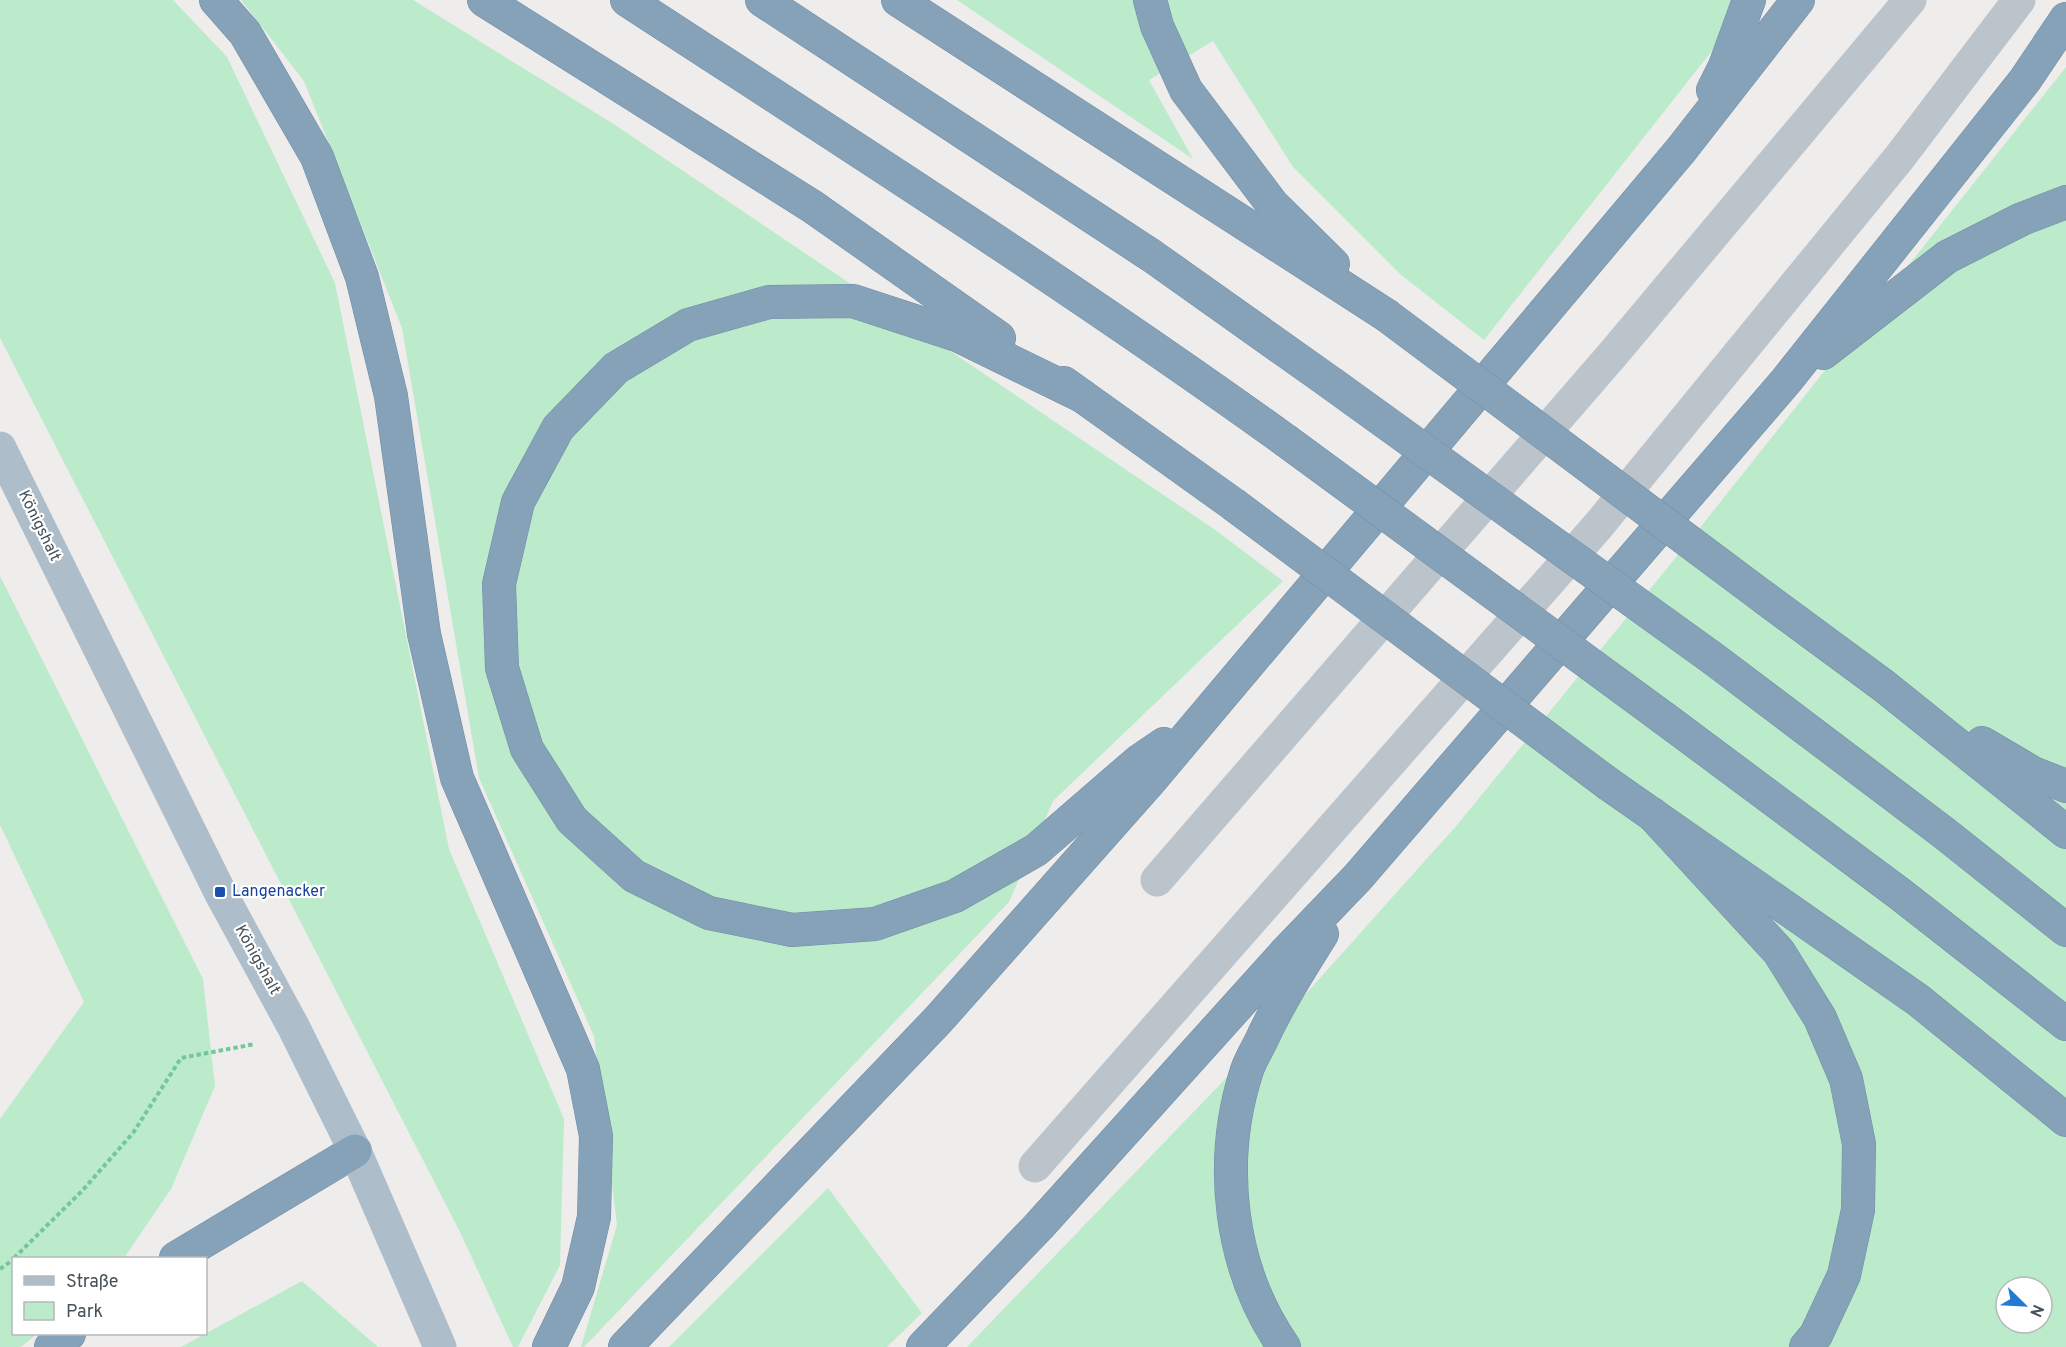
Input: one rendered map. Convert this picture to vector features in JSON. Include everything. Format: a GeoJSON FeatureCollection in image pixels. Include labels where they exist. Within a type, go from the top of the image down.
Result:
{"type":"FeatureCollection","features":[{"type":"Feature","properties":{"kind":"highway"},"geometry":{"type":"LineString","coordinates":[[216,0],[245,33],[317,157],[362,277],[391,396],[424,634],[457,778],[583,1069],[596,1136],[594,1217],[578,1287],[549,1347]]}},
{"type":"Feature","properties":{"kind":"highway"},"geometry":{"type":"LineString","coordinates":[[484,0],[813,207],[1082,396],[1233,504],[1610,784],[1918,1000],[2066,1120]]}},
{"type":"Feature","properties":{"kind":"highway"},"geometry":{"type":"LineString","coordinates":[[627,0],[852,146],[1200,380],[1285,440],[1900,894],[2066,1024]]}},
{"type":"Feature","properties":{"kind":"highway"},"geometry":{"type":"LineString","coordinates":[[762,0],[1152,256],[1331,383],[1715,660],[1944,833],[2066,930]]}},
{"type":"Feature","properties":{"kind":"highway"},"geometry":{"type":"LineString","coordinates":[[898,0],[1386,315],[1884,686],[2066,832]]}},
{"type":"Feature","properties":{"kind":"highway"},"geometry":{"type":"LineString","coordinates":[[1150,0],[1157,26],[1186,90],[1272,204],[1386,315]]}},
{"type":"Feature","properties":{"kind":"highway"},"geometry":{"type":"LineString","coordinates":[[1681,150],[1725,66],[1749,0]]}},
{"type":"Feature","properties":{"kind":"highway"},"geometry":{"type":"LineString","coordinates":[[625,1347],[938,1020],[1149,782],[1681,150],[1798,0]]}},
{"type":"Feature","properties":{"kind":"highway"},"geometry":{"type":"LineString","coordinates":[[923,1347],[1039,1226],[1286,952],[1358,877],[1786,381],[2025,80],[2066,19]]}},
{"type":"Feature","properties":{"kind":"highway"},"geometry":{"type":"LineString","coordinates":[[1786,381],[1947,257],[2022,219],[2066,202]]}},
{"type":"Feature","properties":{"kind":"highway"},"geometry":{"type":"LineString","coordinates":[[1082,396],[957,335],[853,301],[769,302],[688,324],[616,368],[558,428],[518,502],[499,584],[502,668],[527,749],[572,820],[634,876],[709,913],[792,930],[875,924],[955,896],[1036,850],[1139,761],[1202,717]]}},
{"type":"Feature","properties":{"kind":"highway"},"geometry":{"type":"LineString","coordinates":[[1884,686],[2033,773],[2066,786]]}},
{"type":"Feature","properties":{"kind":"highway"},"geometry":{"type":"LineString","coordinates":[[1652,814],[1779,952],[1820,1018],[1846,1079],[1859,1144],[1858,1210],[1844,1275],[1816,1335],[1806,1347]]}},
{"type":"Feature","properties":{"kind":"highway"},"geometry":{"type":"LineString","coordinates":[[1284,1347],[1269,1326],[1243,1266],[1231,1200],[1232,1135],[1247,1070],[1275,1010],[1358,877]]}},
{"type":"Feature","properties":{"kind":"highway"},"geometry":{"type":"LineString","coordinates":[[178,1257],[355,1151]]}},
{"type":"Feature","properties":{"kind":"highway"},"geometry":{"type":"LineString","coordinates":[[51,1347],[68,1335]]}},
{"type":"Feature","properties":{"kind":"main road","name":"Königshalt"},"geometry":{"type":"LineString","coordinates":[[0,448],[220,892],[293,1026],[355,1151],[440,1347]]}},
{"type":"Feature","properties":{"kind":"lane"},"geometry":{"type":"LineString","coordinates":[[1157,880],[1613,354],[1910,0]]}},
{"type":"Feature","properties":{"kind":"lane"},"geometry":{"type":"LineString","coordinates":[[1035,1166],[1598,526],[1899,158],[2019,0]]}},
{"type":"Feature","properties":{"kind":"path"},"geometry":{"type":"LineString","coordinates":[[16,1257],[82,1191],[132,1132],[181,1058],[255,1044]]}},
{"type":"Feature","properties":{"kind":"green space"},"geometry":{"type":"Polygon","coordinates":[[[0,0],[173,0],[227,57],[335,283],[449,849],[564,1119],[560,1265],[518,1347],[513,1347],[459,1230],[0,338],[0,0]]]}},
{"type":"Feature","properties":{"kind":"green space"},"geometry":{"type":"Polygon","coordinates":[[[241,0],[413,0],[612,123],[1214,529],[1283,581],[1053,801],[1009,902],[584,1347],[581,1347],[617,1225],[594,1036],[479,778],[402,328],[304,81],[241,0]]]}},
{"type":"Feature","properties":{"kind":"green space"},"geometry":{"type":"Polygon","coordinates":[[[957,0],[1752,0],[1484,340],[1400,274],[1293,167],[1213,41],[1149,80],[1193,159],[957,0]]]}},
{"type":"Feature","properties":{"kind":"green space"},"geometry":{"type":"Polygon","coordinates":[[[2066,67],[2066,1347],[967,1347],[1286,1016],[1457,825],[1691,539],[2066,67]]]}},
{"type":"Feature","properties":{"kind":"green space"},"geometry":{"type":"Polygon","coordinates":[[[0,576],[203,979],[215,1086],[171,1189],[125,1257],[12,1257],[12,1335],[36,1335],[21,1347],[0,1347],[0,1119],[84,1002],[0,825],[0,576]]]}},
{"type":"Feature","properties":{"kind":"green space"},"geometry":{"type":"Polygon","coordinates":[[[828,1188],[922,1313],[887,1347],[669,1347],[828,1188]]]}},
{"type":"Feature","properties":{"kind":"green space"},"geometry":{"type":"Polygon","coordinates":[[[302,1281],[378,1347],[181,1347],[207,1335],[207,1333],[302,1281]]]}},
{"type":"Feature","properties":{"kind":"place","name":"Langenacker"},"geometry":{"type":"Point","coordinates":[220,892]}}]}
